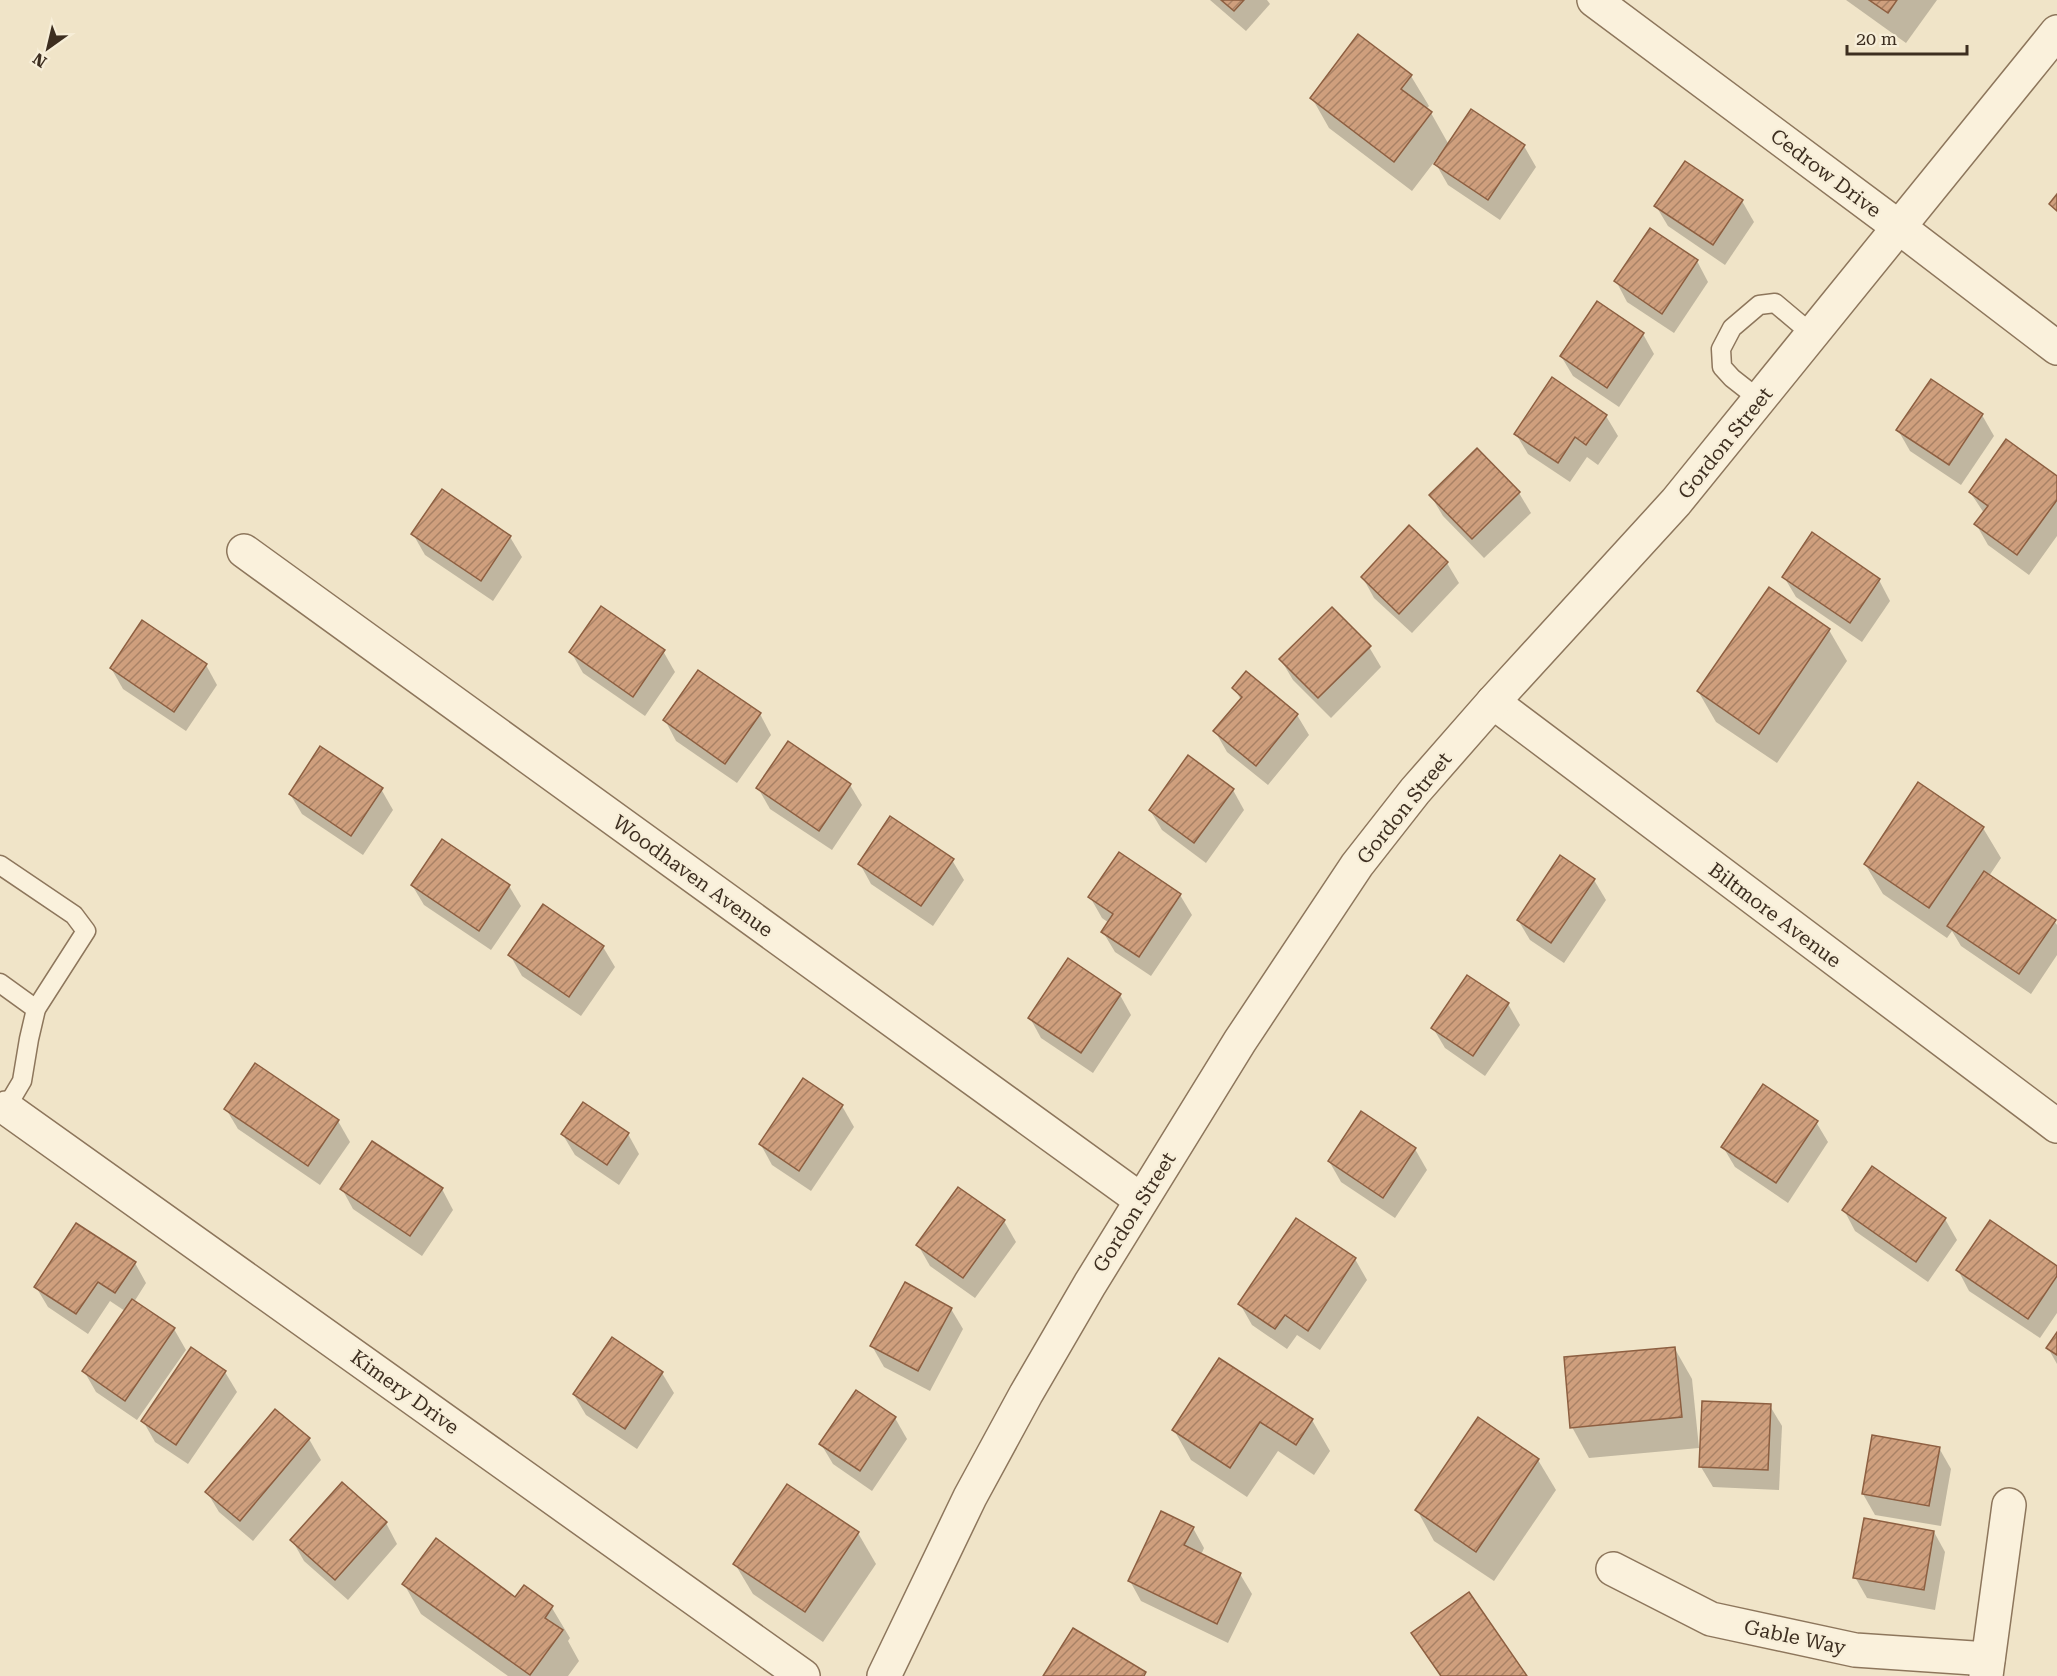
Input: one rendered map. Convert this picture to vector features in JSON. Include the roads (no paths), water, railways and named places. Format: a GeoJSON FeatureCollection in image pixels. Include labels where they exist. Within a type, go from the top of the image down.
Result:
{"type":"FeatureCollection","features":[{"type":"Feature","properties":{"kind":"street","name":"Cedrow Drive"},"geometry":{"type":"LineString","coordinates":[[1594,0],[2057,348]]}},
{"type":"Feature","properties":{"kind":"street","name":"Gordon Street"},"geometry":{"type":"LineString","coordinates":[[884,1676],[970,1497],[1026,1394],[1141,1200],[1280,979],[1357,865],[1416,790],[1493,702],[1676,502],[2057,32]]}},
{"type":"Feature","properties":{"kind":"street","name":"Woodhaven Avenue"},"geometry":{"type":"LineString","coordinates":[[244,551],[1141,1200]]}},
{"type":"Feature","properties":{"kind":"street","name":"Biltmore Avenue"},"geometry":{"type":"LineString","coordinates":[[1493,702],[2057,1126]]}},
{"type":"Feature","properties":{"kind":"street","name":"Kimery Drive"},"geometry":{"type":"LineString","coordinates":[[6,1108],[803,1676]]}},
{"type":"Feature","properties":{"kind":"street"},"geometry":{"type":"LineString","coordinates":[[1987,1668],[2009,1505]]}},
{"type":"Feature","properties":{"kind":"street","name":"Gable Way"},"geometry":{"type":"LineString","coordinates":[[1613,1569],[1711,1619],[1855,1650],[1987,1668]]}},
{"type":"Feature","properties":{"kind":"lane"},"geometry":{"type":"LineString","coordinates":[[1760,400],[1722,367],[1721,349],[1732,328],[1759,305],[1775,303],[1813,335]]}},
{"type":"Feature","properties":{"kind":"lane"},"geometry":{"type":"LineString","coordinates":[[0,865],[74,915],[86,931],[36,1009],[22,1081],[6,1108]]}},
{"type":"Feature","properties":{"kind":"lane"},"geometry":{"type":"LineString","coordinates":[[0,983],[36,1009]]}}]}
